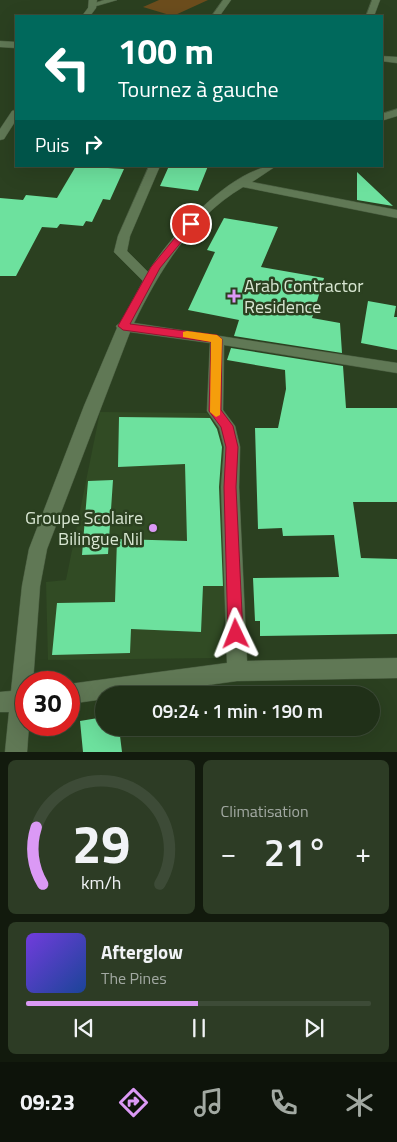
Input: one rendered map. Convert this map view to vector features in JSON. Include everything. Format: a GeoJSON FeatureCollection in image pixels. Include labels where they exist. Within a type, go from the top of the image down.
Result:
{"type":"FeatureCollection","features":[{"type":"Feature","properties":{"kind":"street"},"geometry":{"type":"LineString","coordinates":[[87,15],[93,3]]}},
{"type":"Feature","properties":{"kind":"street"},"geometry":{"type":"LineString","coordinates":[[0,44],[15,45]]}},
{"type":"Feature","properties":{"kind":"street"},"geometry":{"type":"LineString","coordinates":[[383,117],[397,112]]}},
{"type":"Feature","properties":{"kind":"street"},"geometry":{"type":"LineString","coordinates":[[2,131],[15,114]]}},
{"type":"Feature","properties":{"kind":"street"},"geometry":{"type":"LineString","coordinates":[[148,279],[120,252],[124,236],[155,167]]}},
{"type":"Feature","properties":{"kind":"street"},"geometry":{"type":"LineString","coordinates":[[19,671],[38,549],[123,326],[148,279],[191,224],[242,183],[270,167]]}},
{"type":"Feature","properties":{"kind":"street"},"geometry":{"type":"LineString","coordinates":[[242,183],[397,214]]}},
{"type":"Feature","properties":{"kind":"street"},"geometry":{"type":"LineString","coordinates":[[123,326],[397,368]]}},
{"type":"Feature","properties":{"kind":"street"},"geometry":{"type":"LineString","coordinates":[[217,339],[215,411],[227,426],[232,447],[230,487],[237,671]]}},
{"type":"Feature","properties":{"kind":"street"},"geometry":{"type":"LineString","coordinates":[[80,692],[237,671],[397,668]]}},
{"type":"Feature","properties":{"kind":"street"},"geometry":{"type":"LineString","coordinates":[[16,736],[16,752]]}},
{"type":"Feature","properties":{"kind":"lane"},"geometry":{"type":"LineString","coordinates":[[93,3],[113,0]]}},
{"type":"Feature","properties":{"kind":"lane"},"geometry":{"type":"LineString","coordinates":[[218,15],[226,0]]}},
{"type":"Feature","properties":{"kind":"lane"},"geometry":{"type":"LineString","coordinates":[[370,15],[376,0]]}},
{"type":"Feature","properties":{"kind":"lane"},"geometry":{"type":"LineString","coordinates":[[383,58],[397,60]]}},
{"type":"Feature","properties":{"kind":"shaded area"},"geometry":{"type":"Polygon","coordinates":[[[159,0],[208,0],[175,15],[143,7],[159,0]]]}},
{"type":"Feature","properties":{"kind":"shaded area","name":"Groupe Scolaire Bilingue Nil"},"geometry":{"type":"Polygon","coordinates":[[[100,412],[207,413],[227,434],[231,593],[215,658],[48,660],[46,582],[66,580],[100,412]]]}},
{"type":"Feature","properties":{"kind":"building"},"geometry":{"type":"Polygon","coordinates":[[[75,167],[124,169],[110,200],[103,199],[92,222],[86,221],[83,226],[60,224],[57,228],[42,227],[16,276],[0,276],[0,198],[23,200],[26,195],[57,198],[75,167]]]}},
{"type":"Feature","properties":{"kind":"building"},"geometry":{"type":"Polygon","coordinates":[[[169,167],[208,167],[198,191],[160,186],[169,167]]]}},
{"type":"Feature","properties":{"kind":"building"},"geometry":{"type":"Polygon","coordinates":[[[357,172],[393,206],[357,200],[357,172]]]}},
{"type":"Feature","properties":{"kind":"building"},"geometry":{"type":"Polygon","coordinates":[[[224,218],[278,227],[261,267],[324,278],[312,318],[340,323],[342,353],[234,336],[239,320],[188,310],[215,252],[207,250],[224,218]]]}},
{"type":"Feature","properties":{"kind":"building"},"geometry":{"type":"Polygon","coordinates":[[[368,301],[396,306],[394,317],[397,317],[397,350],[361,343],[368,301]]]}},
{"type":"Feature","properties":{"kind":"building"},"geometry":{"type":"Polygon","coordinates":[[[231,348],[343,366],[346,408],[397,408],[397,502],[353,502],[361,558],[397,559],[397,634],[260,636],[260,621],[255,621],[253,578],[339,577],[334,535],[283,536],[282,528],[258,529],[255,428],[278,428],[286,389],[285,370],[227,360],[231,348]]]}},
{"type":"Feature","properties":{"kind":"building"},"geometry":{"type":"Polygon","coordinates":[[[119,417],[210,418],[217,429],[222,447],[219,487],[223,586],[203,586],[201,632],[131,629],[130,653],[52,655],[57,603],[115,602],[117,539],[187,541],[185,464],[118,467],[119,417]]]}},
{"type":"Feature","properties":{"kind":"building"},"geometry":{"type":"Polygon","coordinates":[[[113,480],[108,554],[82,555],[88,481],[113,480]]]}},
{"type":"Feature","properties":{"kind":"building"},"geometry":{"type":"Polygon","coordinates":[[[95,718],[95,736],[120,736],[122,752],[83,752],[80,721],[95,718]]]}},
{"type":"Feature","properties":{"kind":"slow traffic"},"geometry":{"type":"LineString","coordinates":[[187,335],[217,339],[216,412]]}},
{"type":"Feature","properties":{"kind":"place","name":"Arab Contractor Residence"},"geometry":{"type":"Point","coordinates":[234,296]}},
{"type":"Feature","properties":{"kind":"place","name":"Groupe Scolaire Bilingue Nil"},"geometry":{"type":"Point","coordinates":[153,528]}},
{"type":"Feature","properties":{"kind":"route"},"geometry":{"type":"LineString","coordinates":[[191,224],[148,279],[123,326],[217,339],[215,411],[227,426],[232,447],[230,487],[236,634]]}}]}
